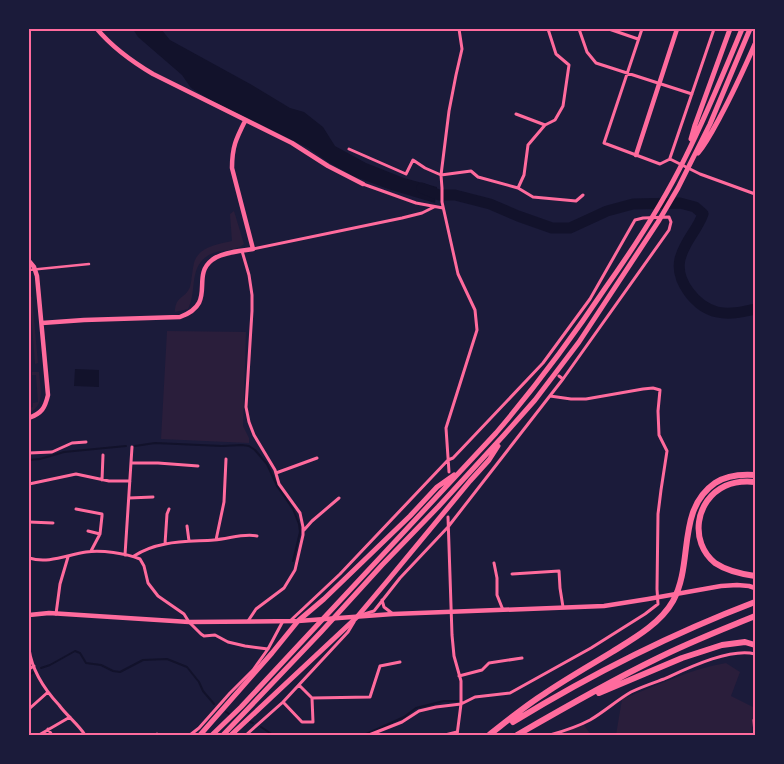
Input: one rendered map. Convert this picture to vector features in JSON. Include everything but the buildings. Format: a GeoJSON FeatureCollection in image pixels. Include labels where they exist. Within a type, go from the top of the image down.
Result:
{"type":"FeatureCollection","features":[{"type":"Feature","properties":{"kind":"highway"},"geometry":{"type":"LineString","coordinates":[[491,735],[543,694],[636,637],[663,615],[680,585],[686,559],[688,532],[696,504],[711,486],[719,481],[739,474],[755,475]]}},
{"type":"Feature","properties":{"kind":"highway"},"geometry":{"type":"LineString","coordinates":[[755,482],[746,481],[726,486],[711,496],[700,515],[698,525],[701,543],[716,563],[733,572],[755,576]]}},
{"type":"Feature","properties":{"kind":"highway"},"geometry":{"type":"LineString","coordinates":[[491,735],[607,668],[723,614],[755,602]]}},
{"type":"Feature","properties":{"kind":"highway"},"geometry":{"type":"LineString","coordinates":[[517,735],[568,705],[655,659],[755,616]]}},
{"type":"Feature","properties":{"kind":"highway"},"geometry":{"type":"LineString","coordinates":[[568,705],[682,658],[722,645],[745,642],[755,645]]}},
{"type":"Feature","properties":{"kind":"main road"},"geometry":{"type":"LineString","coordinates":[[689,149],[694,125],[730,29]]}},
{"type":"Feature","properties":{"kind":"main road"},"geometry":{"type":"LineString","coordinates":[[212,735],[241,707],[496,433],[562,351],[620,268],[669,188],[689,149],[742,29]]}},
{"type":"Feature","properties":{"kind":"main road"},"geometry":{"type":"LineString","coordinates":[[223,735],[349,603],[535,400],[578,342],[658,222],[678,188],[722,97],[750,29]]}},
{"type":"Feature","properties":{"kind":"main road"},"geometry":{"type":"LineString","coordinates":[[693,159],[705,145],[741,76],[755,44]]}},
{"type":"Feature","properties":{"kind":"main road"},"geometry":{"type":"LineString","coordinates":[[231,735],[357,617],[464,488],[490,460],[504,435]]}},
{"type":"Feature","properties":{"kind":"main road"},"geometry":{"type":"LineString","coordinates":[[200,735],[298,621],[324,599],[437,488],[463,468]]}},
{"type":"Feature","properties":{"kind":"street"},"geometry":{"type":"LineString","coordinates":[[97,29],[121,54],[162,80],[292,143],[328,166],[363,184],[416,203],[443,208]]}},
{"type":"Feature","properties":{"kind":"street"},"geometry":{"type":"LineString","coordinates":[[449,472],[446,428],[477,330],[476,310],[458,274],[442,202],[441,175],[449,111],[462,50],[459,29]]}},
{"type":"Feature","properties":{"kind":"street"},"geometry":{"type":"LineString","coordinates":[[518,188],[524,175],[528,145],[545,125],[555,120],[563,106],[569,66],[556,54],[548,29]]}},
{"type":"Feature","properties":{"kind":"street"},"geometry":{"type":"LineString","coordinates":[[579,29],[587,52],[596,63],[692,94]]}},
{"type":"Feature","properties":{"kind":"street"},"geometry":{"type":"LineString","coordinates":[[609,29],[638,39]]}},
{"type":"Feature","properties":{"kind":"street"},"geometry":{"type":"LineString","coordinates":[[642,29],[604,143],[660,164],[672,159]]}},
{"type":"Feature","properties":{"kind":"street"},"geometry":{"type":"LineString","coordinates":[[636,155],[677,29]]}},
{"type":"Feature","properties":{"kind":"street"},"geometry":{"type":"LineString","coordinates":[[672,159],[714,29]]}},
{"type":"Feature","properties":{"kind":"street"},"geometry":{"type":"LineString","coordinates":[[516,114],[545,125]]}},
{"type":"Feature","properties":{"kind":"street"},"geometry":{"type":"LineString","coordinates":[[245,120],[235,142],[232,168],[253,249]]}},
{"type":"Feature","properties":{"kind":"street"},"geometry":{"type":"LineString","coordinates":[[349,149],[406,174],[413,160],[441,175],[471,171],[478,177],[518,188],[534,197],[576,201],[583,195]]}},
{"type":"Feature","properties":{"kind":"street"},"geometry":{"type":"LineString","coordinates":[[672,159],[700,174],[755,194]]}},
{"type":"Feature","properties":{"kind":"street"},"geometry":{"type":"LineString","coordinates":[[42,323],[180,317],[190,313],[197,306],[201,298],[202,276],[210,260],[218,256],[402,218],[422,213],[434,207]]}},
{"type":"Feature","properties":{"kind":"street"},"geometry":{"type":"LineString","coordinates":[[246,735],[299,685],[348,632],[357,617],[374,611],[400,578],[448,527],[563,379],[669,230],[671,222],[669,218],[643,218],[635,220],[590,300],[544,364],[453,458],[448,460],[340,574],[290,621]]}},
{"type":"Feature","properties":{"kind":"street"},"geometry":{"type":"LineString","coordinates":[[242,251],[249,275],[252,295],[246,407],[248,422],[280,484],[300,513],[303,531],[295,570],[288,582],[284,588],[256,609],[248,622]]}},
{"type":"Feature","properties":{"kind":"street"},"geometry":{"type":"LineString","coordinates":[[29,261],[38,276],[48,395],[44,408],[37,415],[29,418]]}},
{"type":"Feature","properties":{"kind":"street"},"geometry":{"type":"LineString","coordinates":[[29,270],[89,264]]}},
{"type":"Feature","properties":{"kind":"street"},"geometry":{"type":"LineString","coordinates":[[559,376],[563,379]]}},
{"type":"Feature","properties":{"kind":"street"},"geometry":{"type":"LineString","coordinates":[[369,735],[402,722],[419,711],[461,704],[475,698],[510,692],[543,676],[591,648],[658,604],[658,514],[668,451],[659,435],[658,411],[660,390],[652,388],[643,389],[586,399],[550,396]]}},
{"type":"Feature","properties":{"kind":"street"},"geometry":{"type":"LineString","coordinates":[[29,453],[52,452],[72,443],[86,442]]}},
{"type":"Feature","properties":{"kind":"street"},"geometry":{"type":"LineString","coordinates":[[125,555],[132,447]]}},
{"type":"Feature","properties":{"kind":"street"},"geometry":{"type":"LineString","coordinates":[[102,480],[104,456]]}},
{"type":"Feature","properties":{"kind":"street"},"geometry":{"type":"LineString","coordinates":[[276,473],[317,458]]}},
{"type":"Feature","properties":{"kind":"street"},"geometry":{"type":"LineString","coordinates":[[216,540],[224,502],[226,459]]}},
{"type":"Feature","properties":{"kind":"street"},"geometry":{"type":"LineString","coordinates":[[131,463],[198,466]]}},
{"type":"Feature","properties":{"kind":"street"},"geometry":{"type":"LineString","coordinates":[[29,484],[76,474],[102,480],[130,481]]}},
{"type":"Feature","properties":{"kind":"street"},"geometry":{"type":"LineString","coordinates":[[129,498],[153,498]]}},
{"type":"Feature","properties":{"kind":"street"},"geometry":{"type":"LineString","coordinates":[[303,531],[339,498]]}},
{"type":"Feature","properties":{"kind":"street"},"geometry":{"type":"LineString","coordinates":[[76,509],[102,514],[100,534],[91,552]]}},
{"type":"Feature","properties":{"kind":"street"},"geometry":{"type":"LineString","coordinates":[[164,544],[169,509]]}},
{"type":"Feature","properties":{"kind":"street"},"geometry":{"type":"LineString","coordinates":[[445,735],[457,734],[461,704],[461,681],[454,649],[451,612],[448,517]]}},
{"type":"Feature","properties":{"kind":"street"},"geometry":{"type":"LineString","coordinates":[[29,522],[53,523]]}},
{"type":"Feature","properties":{"kind":"street"},"geometry":{"type":"LineString","coordinates":[[187,526],[189,541]]}},
{"type":"Feature","properties":{"kind":"street"},"geometry":{"type":"LineString","coordinates":[[88,531],[100,534]]}},
{"type":"Feature","properties":{"kind":"street"},"geometry":{"type":"LineString","coordinates":[[134,556],[144,550],[164,544],[216,540],[244,535],[257,536]]}},
{"type":"Feature","properties":{"kind":"street"},"geometry":{"type":"LineString","coordinates":[[29,558],[40,561],[100,551],[134,556],[140,559],[144,566],[148,584],[158,596],[184,614],[201,634],[204,636],[215,636],[228,642],[245,646],[268,649]]}},
{"type":"Feature","properties":{"kind":"street"},"geometry":{"type":"LineString","coordinates":[[56,614],[60,584],[68,557]]}},
{"type":"Feature","properties":{"kind":"street"},"geometry":{"type":"LineString","coordinates":[[494,563],[497,578],[497,595],[503,610]]}},
{"type":"Feature","properties":{"kind":"street"},"geometry":{"type":"LineString","coordinates":[[512,574],[559,571],[563,607]]}},
{"type":"Feature","properties":{"kind":"street"},"geometry":{"type":"LineString","coordinates":[[29,615],[56,614],[189,622],[298,621],[393,614],[604,606],[721,586],[737,585],[755,588]]}},
{"type":"Feature","properties":{"kind":"street"},"geometry":{"type":"LineString","coordinates":[[382,600],[384,607],[393,614]]}},
{"type":"Feature","properties":{"kind":"street"},"geometry":{"type":"LineString","coordinates":[[190,735],[199,728],[253,670],[268,649],[282,621]]}},
{"type":"Feature","properties":{"kind":"street"},"geometry":{"type":"LineString","coordinates":[[29,650],[30,658],[48,692],[85,735]]}},
{"type":"Feature","properties":{"kind":"street"},"geometry":{"type":"LineString","coordinates":[[550,735],[571,730],[591,720],[632,692],[685,670],[713,659],[737,653],[755,654]]}},
{"type":"Feature","properties":{"kind":"street"},"geometry":{"type":"LineString","coordinates":[[460,676],[482,670],[489,663],[522,658]]}},
{"type":"Feature","properties":{"kind":"street"},"geometry":{"type":"LineString","coordinates":[[312,698],[370,696],[380,666],[400,662]]}},
{"type":"Feature","properties":{"kind":"street"},"geometry":{"type":"LineString","coordinates":[[29,668],[34,666]]}},
{"type":"Feature","properties":{"kind":"street"},"geometry":{"type":"LineString","coordinates":[[283,702],[302,722],[312,722],[312,698],[299,685]]}},
{"type":"Feature","properties":{"kind":"street"},"geometry":{"type":"LineString","coordinates":[[29,709],[48,692]]}},
{"type":"Feature","properties":{"kind":"street"},"geometry":{"type":"LineString","coordinates":[[39,735],[70,717]]}},
{"type":"Feature","properties":{"kind":"street"},"geometry":{"type":"LineString","coordinates":[[754,720],[755,735]]}},
{"type":"Feature","properties":{"kind":"street"},"geometry":{"type":"LineString","coordinates":[[48,729],[52,735]]}},
{"type":"Feature","properties":{"kind":"shaded area"},"geometry":{"type":"Polygon","coordinates":[[[133,29],[161,29],[170,40],[290,108],[304,112],[323,127],[335,146],[366,163],[404,178],[437,187],[435,203],[353,176],[308,148],[212,101],[191,88],[182,75],[138,37],[133,29]]]}},
{"type":"Feature","properties":{"kind":"shaded area"},"geometry":{"type":"Polygon","coordinates":[[[234,211],[244,244],[235,249],[215,252],[206,257],[197,268],[188,309],[175,312],[178,300],[186,294],[190,287],[194,263],[200,253],[209,247],[232,241],[230,214],[234,211]]]}},
{"type":"Feature","properties":{"kind":"shaded area"},"geometry":{"type":"Polygon","coordinates":[[[29,297],[32,297],[38,363],[35,364],[30,300],[29,297]]]}},
{"type":"Feature","properties":{"kind":"shaded area"},"geometry":{"type":"Polygon","coordinates":[[[167,331],[246,332],[243,426],[249,438],[249,443],[161,439],[167,331]]]}},
{"type":"Feature","properties":{"kind":"shaded area"},"geometry":{"type":"Polygon","coordinates":[[[75,369],[99,370],[99,387],[74,386],[75,369]]]}},
{"type":"Feature","properties":{"kind":"shaded area"},"geometry":{"type":"Polygon","coordinates":[[[32,372],[39,372],[41,395],[38,405],[29,413],[29,408],[33,407],[33,403],[38,402],[36,375],[32,375],[32,372]]]}},
{"type":"Feature","properties":{"kind":"shaded area"},"geometry":{"type":"Polygon","coordinates":[[[726,663],[740,672],[731,696],[755,708],[751,735],[616,735],[622,699],[686,674],[726,663]]]}},
{"type":"Feature","properties":{"kind":"shaded area"},"geometry":{"type":"Polygon","coordinates":[[[584,725],[591,735],[554,735],[584,725]]]}},
{"type":"Feature","properties":{"kind":"waterway"},"geometry":{"type":"LineString","coordinates":[[422,188],[439,195],[455,195],[490,204],[552,228],[570,228],[607,211],[633,204],[680,203],[695,207],[703,214],[680,259],[679,267],[684,284],[702,305],[717,312],[731,313],[755,309]]}},
{"type":"Feature","properties":{"kind":"waterway"},"geometry":{"type":"LineString","coordinates":[[135,446],[155,443],[242,445],[249,446],[255,450],[267,464],[277,486],[293,509],[299,524],[300,532],[293,561]]}},
{"type":"Feature","properties":{"kind":"waterway"},"geometry":{"type":"LineString","coordinates":[[29,460],[64,452],[126,446]]}},
{"type":"Feature","properties":{"kind":"waterway"},"geometry":{"type":"LineString","coordinates":[[41,668],[75,651],[80,653],[86,663],[101,665],[120,672],[143,660],[167,659],[187,667],[214,704]]}},
{"type":"Feature","properties":{"kind":"waterway"},"geometry":{"type":"LineString","coordinates":[[29,675],[34,672]]}},
{"type":"Feature","properties":{"kind":"waterway"},"geometry":{"type":"LineString","coordinates":[[364,735],[404,717],[416,708],[444,701],[459,701]]}},
{"type":"Feature","properties":{"kind":"waterway"},"geometry":{"type":"LineString","coordinates":[[261,727],[273,735]]}}]}
